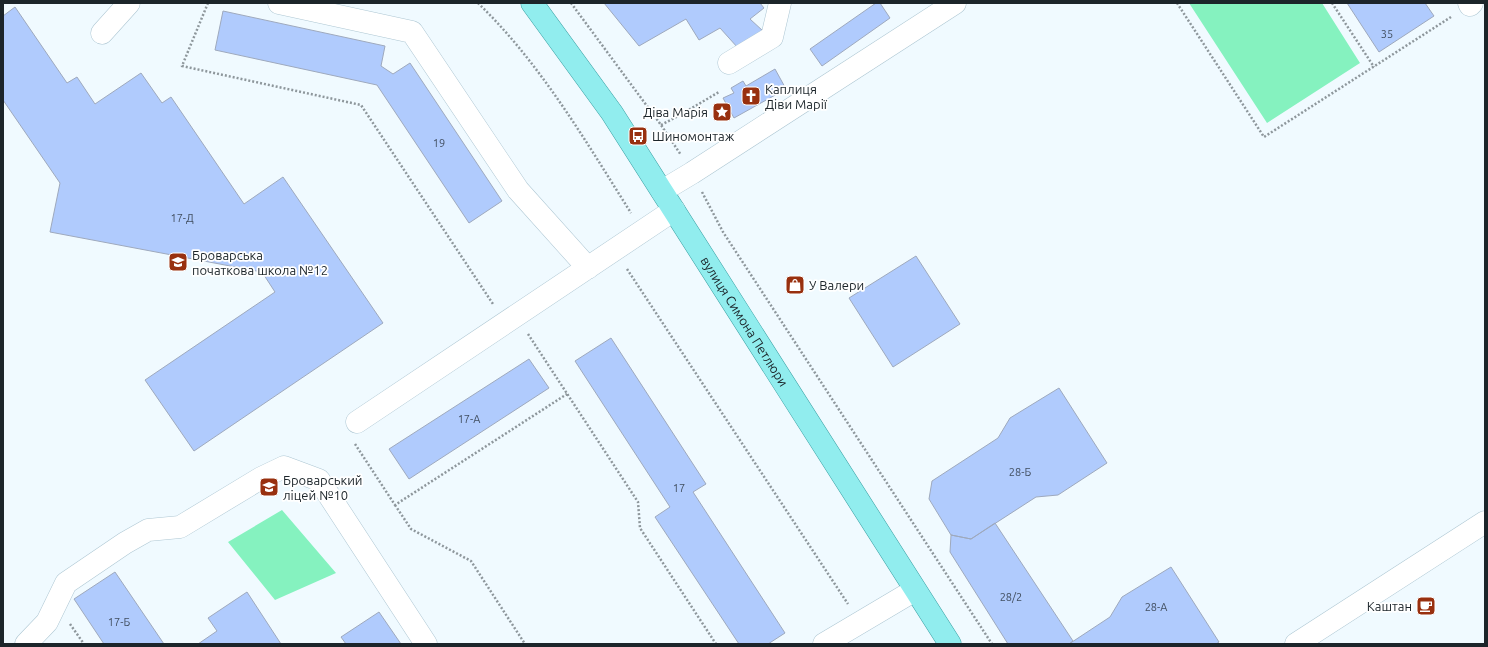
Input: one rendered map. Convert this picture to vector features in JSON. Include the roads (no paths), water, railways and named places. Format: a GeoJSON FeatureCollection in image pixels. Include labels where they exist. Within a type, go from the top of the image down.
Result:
{"type":"FeatureCollection","features":[{"type":"Feature","properties":{"kind":"main road","name":"вулиця Симона Петлюри"},"geometry":{"type":"LineString","coordinates":[[532,3],[612,113],[950,644]]}},
{"type":"Feature","properties":{"kind":"street"},"geometry":{"type":"LineString","coordinates":[[102,33],[129,3]]}},
{"type":"Feature","properties":{"kind":"street"},"geometry":{"type":"LineString","coordinates":[[279,3],[412,32],[518,190],[588,268]]}},
{"type":"Feature","properties":{"kind":"street"},"geometry":{"type":"LineString","coordinates":[[729,64],[772,37],[780,3]]}},
{"type":"Feature","properties":{"kind":"street"},"geometry":{"type":"LineString","coordinates":[[662,191],[954,3]]}},
{"type":"Feature","properties":{"kind":"street"},"geometry":{"type":"LineString","coordinates":[[355,431],[511,319],[674,210]]}},
{"type":"Feature","properties":{"kind":"street"},"geometry":{"type":"LineString","coordinates":[[26,644],[47,622],[66,583],[125,543],[148,530],[180,528],[261,478],[284,467],[319,480],[426,644]]}},
{"type":"Feature","properties":{"kind":"street"},"geometry":{"type":"LineString","coordinates":[[1296,644],[1485,522]]}},
{"type":"Feature","properties":{"kind":"street"},"geometry":{"type":"LineString","coordinates":[[824,644],[915,590]]}},
{"type":"Feature","properties":{"kind":"place","name":"Каплиця Діви Марії"},"geometry":{"type":"Point","coordinates":[751,96]}},
{"type":"Feature","properties":{"kind":"place","name":"Діва Марія"},"geometry":{"type":"Point","coordinates":[722,112]}},
{"type":"Feature","properties":{"kind":"place","name":"Шиномонтаж"},"geometry":{"type":"Point","coordinates":[638,136]}},
{"type":"Feature","properties":{"kind":"place","name":"Броварська початкова школа №12"},"geometry":{"type":"Point","coordinates":[178,262]}},
{"type":"Feature","properties":{"kind":"place","name":"У Валери"},"geometry":{"type":"Point","coordinates":[795,285]}},
{"type":"Feature","properties":{"kind":"place","name":"Броварський ліцей №10"},"geometry":{"type":"Point","coordinates":[269,487]}},
{"type":"Feature","properties":{"kind":"place","name":"Каштан"},"geometry":{"type":"Point","coordinates":[1426,606]}}]}
